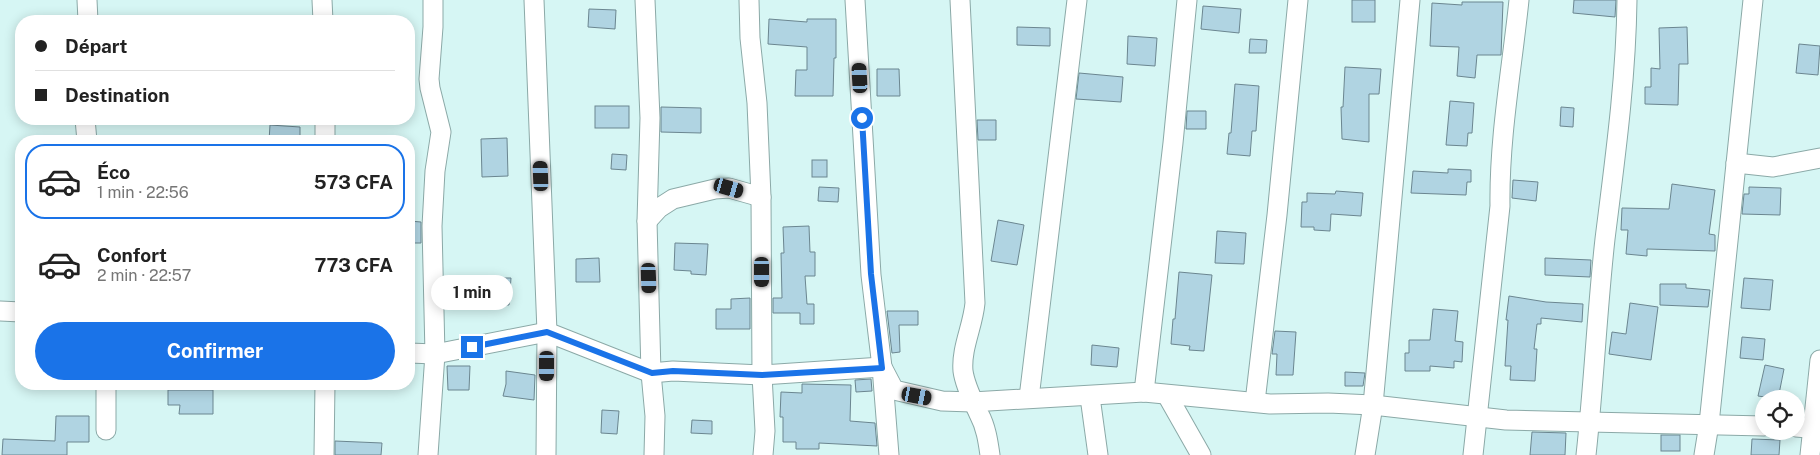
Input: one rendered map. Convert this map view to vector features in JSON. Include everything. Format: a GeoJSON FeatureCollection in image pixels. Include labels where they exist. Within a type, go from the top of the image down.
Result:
{"type":"FeatureCollection","features":[{"type":"Feature","properties":{"kind":"street"},"geometry":{"type":"LineString","coordinates":[[87,0],[88,15]]}},
{"type":"Feature","properties":{"kind":"street"},"geometry":{"type":"LineString","coordinates":[[322,0],[323,15]]}},
{"type":"Feature","properties":{"kind":"street"},"geometry":{"type":"LineString","coordinates":[[428,455],[435,354],[432,226],[435,171],[440,132],[429,79],[433,0]]}},
{"type":"Feature","properties":{"kind":"street"},"geometry":{"type":"LineString","coordinates":[[534,0],[547,332],[548,433],[546,455]]}},
{"type":"Feature","properties":{"kind":"street"},"geometry":{"type":"LineString","coordinates":[[645,0],[650,118],[647,221],[655,416],[654,455]]}},
{"type":"Feature","properties":{"kind":"street"},"geometry":{"type":"LineString","coordinates":[[749,0],[750,38],[757,103],[761,197],[763,455]]}},
{"type":"Feature","properties":{"kind":"street"},"geometry":{"type":"LineString","coordinates":[[855,0],[871,274],[882,368],[889,455]]}},
{"type":"Feature","properties":{"kind":"street"},"geometry":{"type":"LineString","coordinates":[[960,0],[975,303],[974,318],[966,344],[963,373],[972,402],[980,415],[984,427],[990,455]]}},
{"type":"Feature","properties":{"kind":"street"},"geometry":{"type":"LineString","coordinates":[[1030,398],[1077,0]]}},
{"type":"Feature","properties":{"kind":"street"},"geometry":{"type":"LineString","coordinates":[[1144,392],[1186,0]]}},
{"type":"Feature","properties":{"kind":"street"},"geometry":{"type":"LineString","coordinates":[[1255,402],[1278,206],[1298,0]]}},
{"type":"Feature","properties":{"kind":"street"},"geometry":{"type":"LineString","coordinates":[[1365,455],[1372,405],[1410,0]]}},
{"type":"Feature","properties":{"kind":"street"},"geometry":{"type":"LineString","coordinates":[[1473,455],[1500,206],[1506,103],[1519,0]]}},
{"type":"Feature","properties":{"kind":"street"},"geometry":{"type":"LineString","coordinates":[[1586,455],[1605,240],[1617,149],[1625,65],[1627,0]]}},
{"type":"Feature","properties":{"kind":"street"},"geometry":{"type":"LineString","coordinates":[[1704,455],[1709,424],[1753,0]]}},
{"type":"Feature","properties":{"kind":"street"},"geometry":{"type":"LineString","coordinates":[[1736,163],[1773,167],[1820,158]]}},
{"type":"Feature","properties":{"kind":"street"},"geometry":{"type":"LineString","coordinates":[[647,221],[660,208],[673,199],[715,188],[729,188],[761,197]]}},
{"type":"Feature","properties":{"kind":"street"},"geometry":{"type":"LineString","coordinates":[[0,311],[15,312]]}},
{"type":"Feature","properties":{"kind":"street"},"geometry":{"type":"LineString","coordinates":[[415,353],[435,354],[547,332],[652,373],[673,371],[762,375],[882,368]]}},
{"type":"Feature","properties":{"kind":"street"},"geometry":{"type":"LineString","coordinates":[[1810,455],[1810,428],[1820,360]]}},
{"type":"Feature","properties":{"kind":"street"},"geometry":{"type":"LineString","coordinates":[[882,368],[894,390],[942,401],[972,402],[1144,392],[1270,404],[1328,403],[1372,405],[1506,420],[1755,426]]}},
{"type":"Feature","properties":{"kind":"street"},"geometry":{"type":"LineString","coordinates":[[106,390],[106,430]]}},
{"type":"Feature","properties":{"kind":"street"},"geometry":{"type":"LineString","coordinates":[[324,455],[325,390]]}},
{"type":"Feature","properties":{"kind":"street"},"geometry":{"type":"LineString","coordinates":[[1167,395],[1201,455]]}},
{"type":"Feature","properties":{"kind":"street"},"geometry":{"type":"LineString","coordinates":[[1090,396],[1098,455]]}},
{"type":"Feature","properties":{"kind":"building"},"geometry":{"type":"Polygon","coordinates":[[[1352,0],[1375,0],[1375,22],[1352,22],[1352,0]]]}},
{"type":"Feature","properties":{"kind":"building"},"geometry":{"type":"Polygon","coordinates":[[[1574,0],[1616,0],[1615,17],[1573,13],[1574,0]]]}},
{"type":"Feature","properties":{"kind":"building"},"geometry":{"type":"Polygon","coordinates":[[[1462,2],[1503,2],[1501,55],[1477,55],[1475,78],[1457,76],[1459,47],[1430,46],[1432,3],[1462,5],[1462,2]]]}},
{"type":"Feature","properties":{"kind":"building"},"geometry":{"type":"Polygon","coordinates":[[[1203,6],[1241,9],[1239,33],[1201,29],[1203,6]]]}},
{"type":"Feature","properties":{"kind":"building"},"geometry":{"type":"Polygon","coordinates":[[[589,9],[616,10],[615,29],[588,27],[589,9]]]}},
{"type":"Feature","properties":{"kind":"building"},"geometry":{"type":"Polygon","coordinates":[[[769,19],[807,22],[807,19],[836,19],[836,58],[834,58],[833,96],[795,96],[796,70],[807,70],[807,47],[768,44],[769,19]]]}},
{"type":"Feature","properties":{"kind":"building"},"geometry":{"type":"Polygon","coordinates":[[[1017,27],[1050,28],[1050,46],[1017,45],[1017,27]]]}},
{"type":"Feature","properties":{"kind":"building"},"geometry":{"type":"Polygon","coordinates":[[[1687,27],[1688,64],[1679,64],[1678,105],[1645,104],[1645,87],[1651,87],[1651,68],[1660,69],[1659,28],[1687,27]]]}},
{"type":"Feature","properties":{"kind":"building"},"geometry":{"type":"Polygon","coordinates":[[[1128,36],[1157,38],[1155,66],[1127,64],[1128,36]]]}},
{"type":"Feature","properties":{"kind":"building"},"geometry":{"type":"Polygon","coordinates":[[[1250,39],[1267,40],[1266,53],[1249,53],[1250,39]]]}},
{"type":"Feature","properties":{"kind":"building"},"geometry":{"type":"Polygon","coordinates":[[[1799,44],[1820,46],[1818,75],[1796,73],[1799,44]]]}},
{"type":"Feature","properties":{"kind":"building"},"geometry":{"type":"Polygon","coordinates":[[[1345,67],[1381,69],[1379,94],[1369,94],[1369,142],[1342,139],[1341,107],[1343,107],[1345,67]]]}},
{"type":"Feature","properties":{"kind":"building"},"geometry":{"type":"Polygon","coordinates":[[[877,69],[899,69],[900,96],[877,96],[877,69]]]}},
{"type":"Feature","properties":{"kind":"building"},"geometry":{"type":"Polygon","coordinates":[[[1079,73],[1123,77],[1121,102],[1076,99],[1079,73]]]}},
{"type":"Feature","properties":{"kind":"building"},"geometry":{"type":"Polygon","coordinates":[[[1235,84],[1259,86],[1256,131],[1252,131],[1250,156],[1227,154],[1229,133],[1231,133],[1235,84]]]}},
{"type":"Feature","properties":{"kind":"building"},"geometry":{"type":"Polygon","coordinates":[[[1450,101],[1474,103],[1472,133],[1468,133],[1467,146],[1446,145],[1450,101]]]}},
{"type":"Feature","properties":{"kind":"building"},"geometry":{"type":"Polygon","coordinates":[[[595,106],[629,106],[629,128],[595,128],[595,106]]]}},
{"type":"Feature","properties":{"kind":"building"},"geometry":{"type":"Polygon","coordinates":[[[661,107],[701,108],[701,133],[661,132],[661,107]]]}},
{"type":"Feature","properties":{"kind":"building"},"geometry":{"type":"Polygon","coordinates":[[[1561,107],[1574,108],[1573,127],[1560,126],[1561,107]]]}},
{"type":"Feature","properties":{"kind":"building"},"geometry":{"type":"Polygon","coordinates":[[[1187,111],[1206,111],[1206,129],[1186,129],[1187,111]]]}},
{"type":"Feature","properties":{"kind":"building"},"geometry":{"type":"Polygon","coordinates":[[[977,120],[996,120],[996,140],[978,140],[977,120]]]}},
{"type":"Feature","properties":{"kind":"building"},"geometry":{"type":"Polygon","coordinates":[[[270,125],[300,127],[300,135],[269,135],[270,125]]]}},
{"type":"Feature","properties":{"kind":"building"},"geometry":{"type":"Polygon","coordinates":[[[507,138],[508,176],[482,177],[481,139],[507,138]]]}},
{"type":"Feature","properties":{"kind":"building"},"geometry":{"type":"Polygon","coordinates":[[[612,154],[627,155],[626,170],[611,169],[612,154]]]}},
{"type":"Feature","properties":{"kind":"building"},"geometry":{"type":"Polygon","coordinates":[[[812,160],[827,160],[827,177],[812,177],[812,160]]]}},
{"type":"Feature","properties":{"kind":"building"},"geometry":{"type":"Polygon","coordinates":[[[1448,169],[1471,170],[1471,182],[1467,182],[1466,195],[1411,193],[1413,171],[1448,173],[1448,169]]]}},
{"type":"Feature","properties":{"kind":"building"},"geometry":{"type":"Polygon","coordinates":[[[1513,180],[1538,182],[1536,201],[1512,198],[1513,180]]]}},
{"type":"Feature","properties":{"kind":"building"},"geometry":{"type":"Polygon","coordinates":[[[1672,184],[1715,190],[1709,234],[1715,235],[1715,251],[1647,249],[1647,256],[1626,254],[1628,230],[1621,230],[1622,208],[1669,209],[1672,184]]]}},
{"type":"Feature","properties":{"kind":"building"},"geometry":{"type":"Polygon","coordinates":[[[819,187],[839,188],[838,202],[818,201],[819,187]]]}},
{"type":"Feature","properties":{"kind":"building"},"geometry":{"type":"Polygon","coordinates":[[[1749,187],[1781,188],[1780,215],[1742,214],[1744,194],[1749,194],[1749,187]]]}},
{"type":"Feature","properties":{"kind":"building"},"geometry":{"type":"Polygon","coordinates":[[[1336,191],[1363,193],[1361,216],[1331,214],[1330,231],[1314,230],[1314,227],[1301,227],[1302,202],[1307,202],[1307,193],[1335,194],[1336,191]]]}},
{"type":"Feature","properties":{"kind":"building"},"geometry":{"type":"Polygon","coordinates":[[[998,220],[1024,225],[1017,265],[991,261],[998,220]]]}},
{"type":"Feature","properties":{"kind":"building"},"geometry":{"type":"Polygon","coordinates":[[[415,222],[421,222],[421,243],[415,243],[415,222]]]}},
{"type":"Feature","properties":{"kind":"building"},"geometry":{"type":"Polygon","coordinates":[[[809,226],[810,252],[815,252],[815,276],[805,276],[807,304],[814,304],[814,324],[800,324],[800,313],[773,313],[773,298],[782,298],[781,253],[784,253],[783,227],[809,226]]]}},
{"type":"Feature","properties":{"kind":"building"},"geometry":{"type":"Polygon","coordinates":[[[1217,231],[1246,233],[1244,264],[1215,263],[1217,231]]]}},
{"type":"Feature","properties":{"kind":"building"},"geometry":{"type":"Polygon","coordinates":[[[675,243],[708,244],[706,275],[691,274],[691,271],[674,270],[675,243]]]}},
{"type":"Feature","properties":{"kind":"building"},"geometry":{"type":"Polygon","coordinates":[[[599,258],[600,282],[576,282],[576,259],[599,258]]]}},
{"type":"Feature","properties":{"kind":"building"},"geometry":{"type":"Polygon","coordinates":[[[1545,258],[1591,260],[1590,277],[1545,275],[1545,258]]]}},
{"type":"Feature","properties":{"kind":"building"},"geometry":{"type":"Polygon","coordinates":[[[1179,272],[1212,275],[1204,351],[1189,350],[1190,346],[1171,344],[1179,272]]]}},
{"type":"Feature","properties":{"kind":"building"},"geometry":{"type":"Polygon","coordinates":[[[489,278],[511,278],[509,305],[488,304],[489,278]]]}},
{"type":"Feature","properties":{"kind":"building"},"geometry":{"type":"Polygon","coordinates":[[[1744,278],[1773,280],[1770,310],[1741,308],[1744,278]]]}},
{"type":"Feature","properties":{"kind":"building"},"geometry":{"type":"Polygon","coordinates":[[[1660,284],[1686,284],[1686,288],[1710,290],[1708,307],[1660,305],[1660,284]]]}},
{"type":"Feature","properties":{"kind":"building"},"geometry":{"type":"Polygon","coordinates":[[[1509,296],[1546,302],[1583,304],[1582,322],[1541,318],[1541,324],[1537,324],[1534,349],[1537,349],[1535,381],[1510,380],[1511,366],[1505,366],[1508,320],[1506,320],[1509,296]]]}},
{"type":"Feature","properties":{"kind":"building"},"geometry":{"type":"Polygon","coordinates":[[[750,298],[750,329],[716,329],[716,309],[731,309],[731,299],[750,298]]]}},
{"type":"Feature","properties":{"kind":"building"},"geometry":{"type":"Polygon","coordinates":[[[1630,303],[1658,307],[1651,360],[1609,354],[1612,332],[1626,334],[1630,303]]]}},
{"type":"Feature","properties":{"kind":"building"},"geometry":{"type":"Polygon","coordinates":[[[1433,309],[1458,311],[1455,341],[1463,342],[1462,362],[1454,361],[1454,368],[1430,366],[1430,371],[1405,371],[1405,353],[1409,353],[1409,340],[1430,340],[1433,309]]]}},
{"type":"Feature","properties":{"kind":"building"},"geometry":{"type":"Polygon","coordinates":[[[887,311],[918,311],[918,325],[899,325],[900,352],[892,353],[887,311]]]}},
{"type":"Feature","properties":{"kind":"building"},"geometry":{"type":"Polygon","coordinates":[[[1275,331],[1296,332],[1293,375],[1276,375],[1277,354],[1272,354],[1275,331]]]}},
{"type":"Feature","properties":{"kind":"building"},"geometry":{"type":"Polygon","coordinates":[[[1742,337],[1765,339],[1763,360],[1740,358],[1742,337]]]}},
{"type":"Feature","properties":{"kind":"building"},"geometry":{"type":"Polygon","coordinates":[[[1092,345],[1119,348],[1117,367],[1091,365],[1092,345]]]}},
{"type":"Feature","properties":{"kind":"building"},"geometry":{"type":"Polygon","coordinates":[[[1765,365],[1784,369],[1780,390],[1759,390],[1765,365]]]}},
{"type":"Feature","properties":{"kind":"building"},"geometry":{"type":"Polygon","coordinates":[[[447,366],[470,366],[469,390],[448,390],[447,366]]]}},
{"type":"Feature","properties":{"kind":"building"},"geometry":{"type":"Polygon","coordinates":[[[506,371],[535,375],[534,400],[503,396],[506,384],[506,371]]]}},
{"type":"Feature","properties":{"kind":"building"},"geometry":{"type":"Polygon","coordinates":[[[1345,372],[1365,373],[1363,386],[1345,386],[1345,372]]]}},
{"type":"Feature","properties":{"kind":"building"},"geometry":{"type":"Polygon","coordinates":[[[871,379],[872,391],[856,392],[855,380],[871,379]]]}},
{"type":"Feature","properties":{"kind":"building"},"geometry":{"type":"Polygon","coordinates":[[[802,384],[851,385],[850,421],[875,423],[877,446],[819,443],[819,449],[796,449],[796,442],[783,442],[783,417],[780,417],[781,392],[802,393],[802,384]]]}},
{"type":"Feature","properties":{"kind":"building"},"geometry":{"type":"Polygon","coordinates":[[[168,390],[213,390],[213,414],[179,414],[180,405],[168,405],[168,390]]]}},
{"type":"Feature","properties":{"kind":"building"},"geometry":{"type":"Polygon","coordinates":[[[602,410],[619,411],[617,434],[601,433],[602,410]]]}},
{"type":"Feature","properties":{"kind":"building"},"geometry":{"type":"Polygon","coordinates":[[[56,416],[89,416],[89,442],[67,442],[67,455],[2,455],[3,439],[55,441],[56,416]]]}},
{"type":"Feature","properties":{"kind":"building"},"geometry":{"type":"Polygon","coordinates":[[[692,420],[712,421],[712,434],[691,433],[692,420]]]}},
{"type":"Feature","properties":{"kind":"building"},"geometry":{"type":"Polygon","coordinates":[[[1532,432],[1566,433],[1565,455],[1530,455],[1532,432]]]}},
{"type":"Feature","properties":{"kind":"building"},"geometry":{"type":"Polygon","coordinates":[[[1661,435],[1680,435],[1680,451],[1661,451],[1661,435]]]}},
{"type":"Feature","properties":{"kind":"building"},"geometry":{"type":"Polygon","coordinates":[[[1752,439],[1780,440],[1779,455],[1751,455],[1752,439]]]}},
{"type":"Feature","properties":{"kind":"building"},"geometry":{"type":"Polygon","coordinates":[[[335,441],[382,443],[381,455],[335,455],[335,441]]]}},
{"type":"Feature","properties":{"kind":"route"},"geometry":{"type":"LineString","coordinates":[[472,347],[547,332],[652,373],[673,371],[762,375],[882,368],[871,274],[862,118]]}}]}
